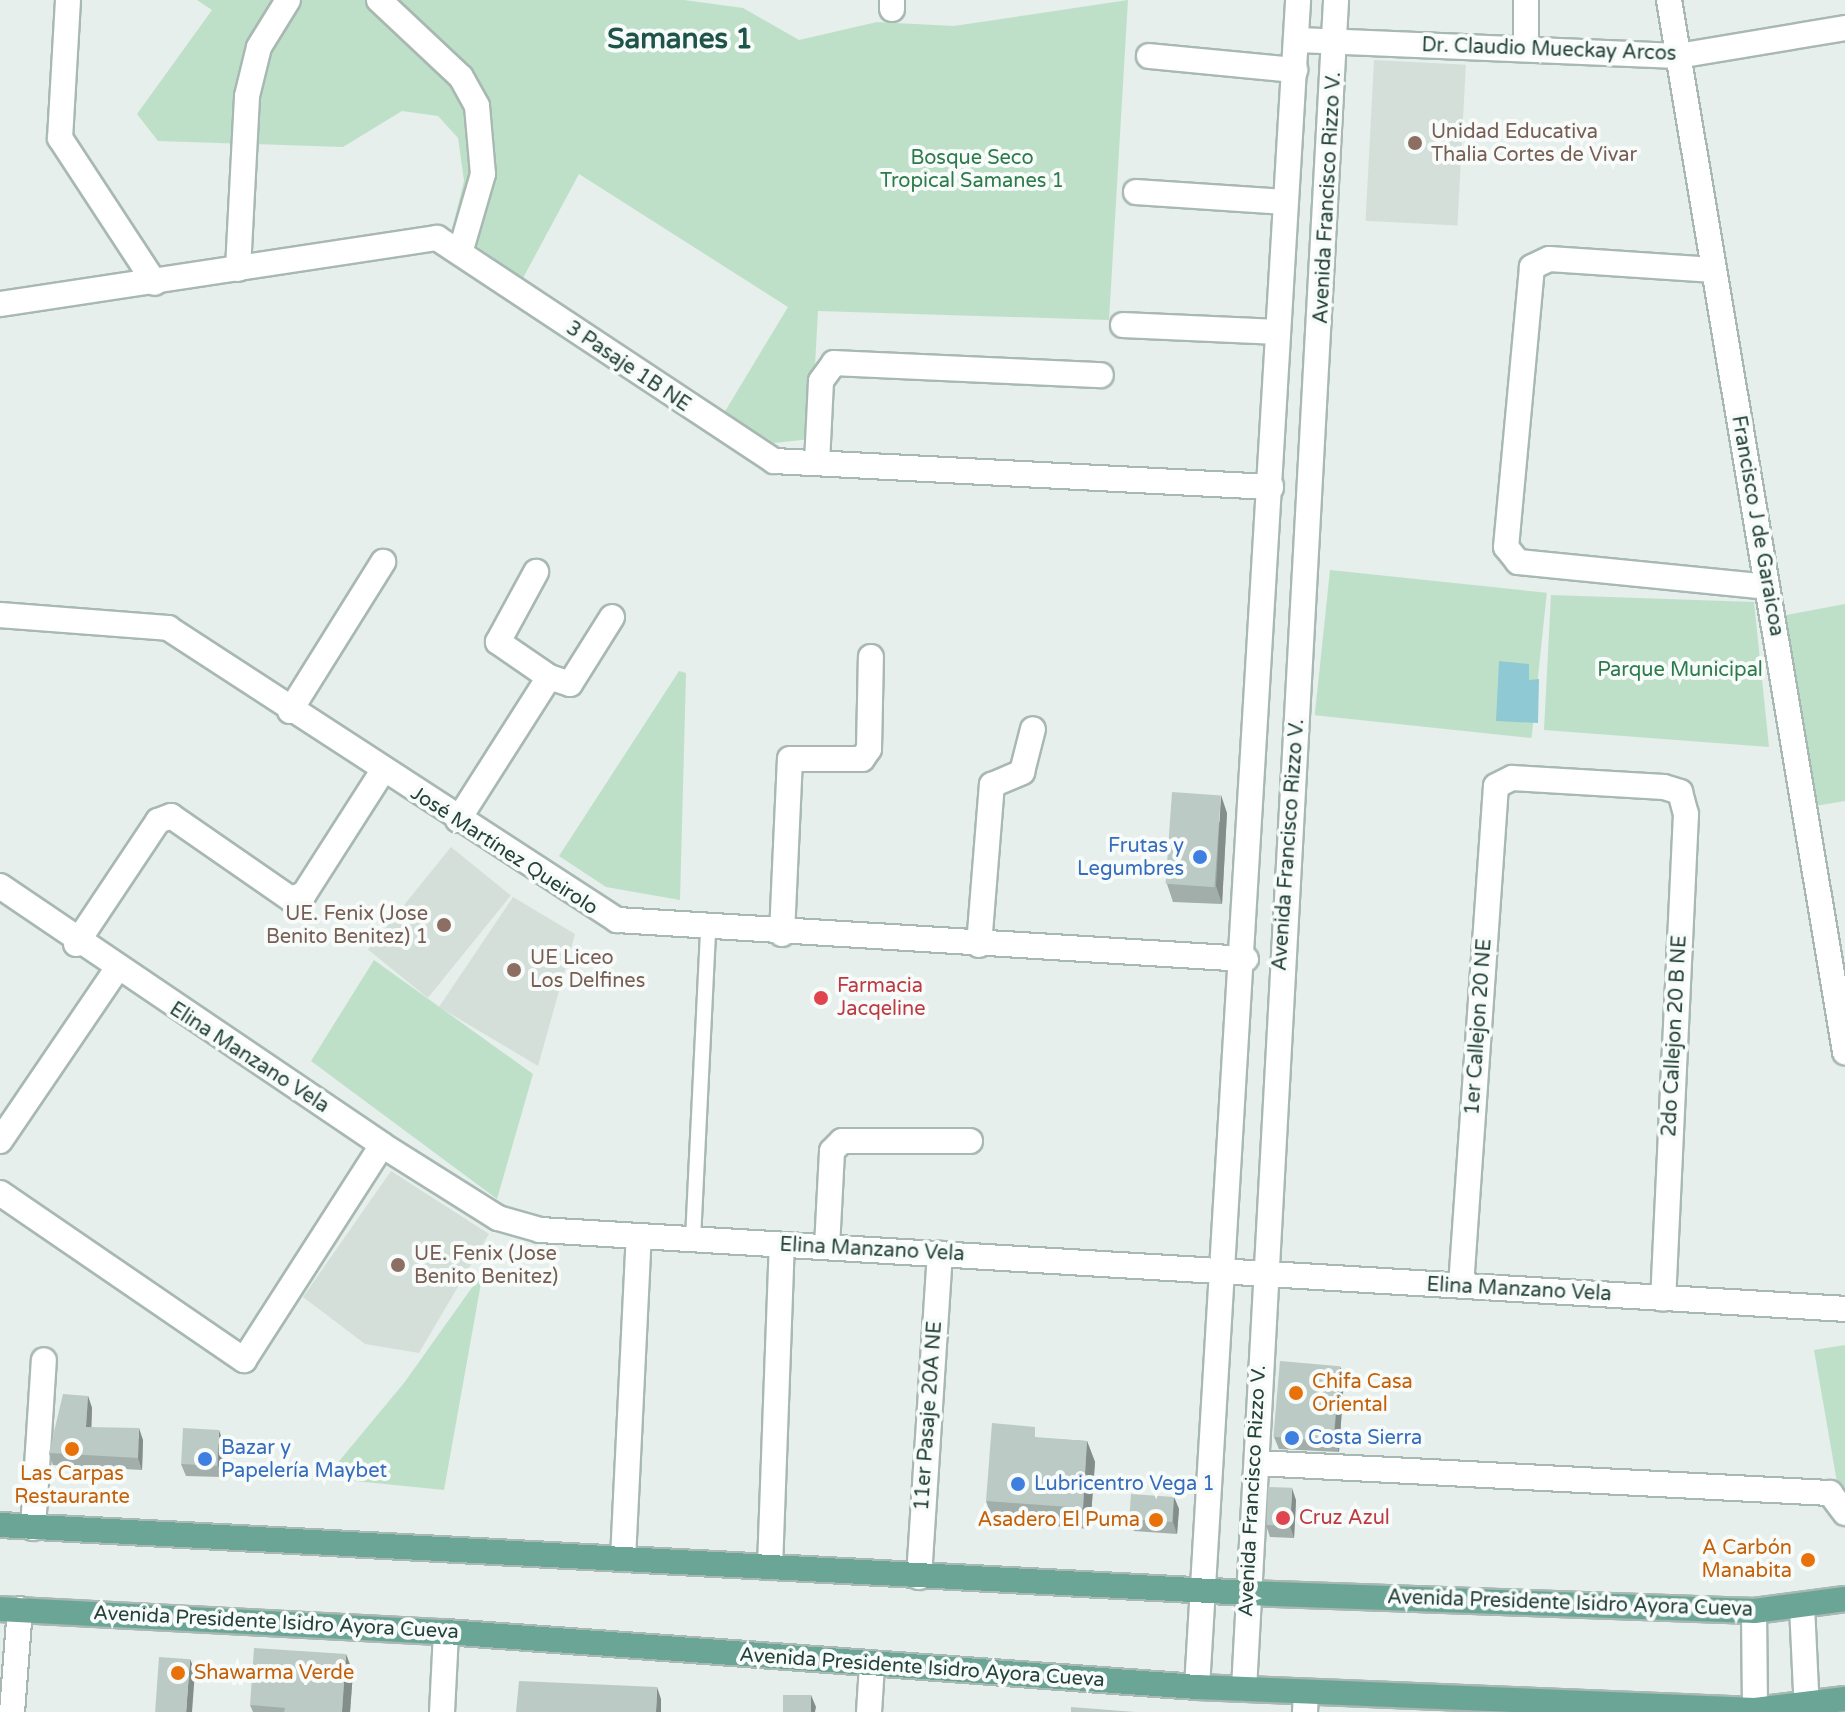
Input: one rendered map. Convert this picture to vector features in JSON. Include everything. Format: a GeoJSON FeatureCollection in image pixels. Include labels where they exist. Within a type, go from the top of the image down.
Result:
{"type":"FeatureCollection","features":[{"type":"Feature","properties":{"kind":"main road","name":"Avenida Presidente Isidro Ayora Cueva"},"geometry":{"type":"LineString","coordinates":[[0,1525],[1204,1592],[1754,1611],[1845,1599]]}},
{"type":"Feature","properties":{"kind":"main road","name":"Avenida Presidente Isidro Ayora Cueva"},"geometry":{"type":"LineString","coordinates":[[10,1609],[446,1632],[872,1666],[1244,1689],[1306,1702],[1755,1711],[1807,1709],[1845,1699]]}},
{"type":"Feature","properties":{"kind":"street"},"geometry":{"type":"LineString","coordinates":[[68,0],[60,138],[155,283]]}},
{"type":"Feature","properties":{"kind":"street"},"geometry":{"type":"LineString","coordinates":[[238,269],[247,96],[259,47],[288,0]]}},
{"type":"Feature","properties":{"kind":"street"},"geometry":{"type":"LineString","coordinates":[[379,0],[461,77],[477,106],[483,174],[460,253]]}},
{"type":"Feature","properties":{"kind":"street","name":"Avenida Francisco Rizzo V."},"geometry":{"type":"LineString","coordinates":[[1197,1687],[1246,959],[1298,0]]}},
{"type":"Feature","properties":{"kind":"street","name":"Avenida Francisco Rizzo V."},"geometry":{"type":"LineString","coordinates":[[1244,1689],[1247,1593],[1257,1463],[1262,1275],[1337,42],[1336,0]]}},
{"type":"Feature","properties":{"kind":"street"},"geometry":{"type":"LineString","coordinates":[[1526,0],[1526,49]]}},
{"type":"Feature","properties":{"kind":"street","name":"Francisco J de Garaicoa"},"geometry":{"type":"LineString","coordinates":[[1669,0],[1845,1052]]}},
{"type":"Feature","properties":{"kind":"street","name":"Dr. Claudio Mueckay Arcos"},"geometry":{"type":"LineString","coordinates":[[1298,40],[1678,56],[1845,28]]}},
{"type":"Feature","properties":{"kind":"street"},"geometry":{"type":"LineString","coordinates":[[1149,56],[1295,70]]}},
{"type":"Feature","properties":{"kind":"street"},"geometry":{"type":"LineString","coordinates":[[1136,192],[1285,202]]}},
{"type":"Feature","properties":{"kind":"street","name":"3 Pasaje 1B NE"},"geometry":{"type":"LineString","coordinates":[[0,304],[437,238],[760,456],[817,463],[1271,487]]}},
{"type":"Feature","properties":{"kind":"street"},"geometry":{"type":"LineString","coordinates":[[1714,270],[1549,259],[1532,267],[1506,547],[1518,562],[1767,587]]}},
{"type":"Feature","properties":{"kind":"street"},"geometry":{"type":"LineString","coordinates":[[1123,325],[1278,332]]}},
{"type":"Feature","properties":{"kind":"street"},"geometry":{"type":"LineString","coordinates":[[817,463],[821,381],[834,363],[1101,375]]}},
{"type":"Feature","properties":{"kind":"street"},"geometry":{"type":"LineString","coordinates":[[290,711],[383,562]]}},
{"type":"Feature","properties":{"kind":"street"},"geometry":{"type":"LineString","coordinates":[[536,572],[498,642],[549,677],[570,684],[612,617]]}},
{"type":"Feature","properties":{"kind":"street","name":"José Martínez Queirolo"},"geometry":{"type":"LineString","coordinates":[[0,615],[163,626],[604,916],[708,929],[782,934],[1246,959]]}},
{"type":"Feature","properties":{"kind":"street"},"geometry":{"type":"LineString","coordinates":[[782,934],[790,759],[862,759],[869,749],[871,657]]}},
{"type":"Feature","properties":{"kind":"street"},"geometry":{"type":"LineString","coordinates":[[458,820],[549,677]]}},
{"type":"Feature","properties":{"kind":"street"},"geometry":{"type":"LineString","coordinates":[[979,945],[992,785],[1022,772],[1033,729]]}},
{"type":"Feature","properties":{"kind":"street"},"geometry":{"type":"LineString","coordinates":[[76,944],[158,821],[171,816],[291,899],[304,894],[382,772]]}},
{"type":"Feature","properties":{"kind":"street","name":"2do Callejon 20 B NE"},"geometry":{"type":"LineString","coordinates":[[1512,778],[1664,787],[1680,792],[1686,814],[1663,1298]]}},
{"type":"Feature","properties":{"kind":"street","name":"1er Callejon 20 NE"},"geometry":{"type":"LineString","coordinates":[[1461,1286],[1494,794],[1512,778]]}},
{"type":"Feature","properties":{"kind":"street","name":"Elina Manzano Vela"},"geometry":{"type":"LineString","coordinates":[[0,886],[76,944],[382,1145],[498,1218],[540,1230],[1845,1309]]}},
{"type":"Feature","properties":{"kind":"street"},"geometry":{"type":"LineString","coordinates":[[0,1141],[116,970]]}},
{"type":"Feature","properties":{"kind":"street"},"geometry":{"type":"LineString","coordinates":[[827,1247],[832,1151],[842,1141],[970,1141]]}},
{"type":"Feature","properties":{"kind":"street"},"geometry":{"type":"LineString","coordinates":[[0,1193],[244,1360],[382,1145]]}},
{"type":"Feature","properties":{"kind":"street"},"geometry":{"type":"LineString","coordinates":[[623,1559],[639,1236]]}},
{"type":"Feature","properties":{"kind":"street"},"geometry":{"type":"LineString","coordinates":[[770,1567],[782,1245]]}},
{"type":"Feature","properties":{"kind":"street","name":"11er Pasaje 20A NE"},"geometry":{"type":"LineString","coordinates":[[919,1577],[940,1254]]}},
{"type":"Feature","properties":{"kind":"street"},"geometry":{"type":"LineString","coordinates":[[33,1528],[44,1360]]}},
{"type":"Feature","properties":{"kind":"street"},"geometry":{"type":"LineString","coordinates":[[1257,1463],[1830,1493],[1845,1513]]}},
{"type":"Feature","properties":{"kind":"street"},"geometry":{"type":"LineString","coordinates":[[1802,1606],[1807,1709]]}},
{"type":"Feature","properties":{"kind":"street"},"geometry":{"type":"LineString","coordinates":[[10,1609],[12,1712]]}},
{"type":"Feature","properties":{"kind":"street"},"geometry":{"type":"LineString","coordinates":[[1754,1611],[1755,1711]]}},
{"type":"Feature","properties":{"kind":"street"},"geometry":{"type":"LineString","coordinates":[[442,1712],[446,1632]]}},
{"type":"Feature","properties":{"kind":"street"},"geometry":{"type":"LineString","coordinates":[[869,1712],[872,1666]]}},
{"type":"Feature","properties":{"kind":"lane"},"geometry":{"type":"LineString","coordinates":[[693,1239],[708,929]]}},
{"type":"Feature","properties":{"kind":"shaded area","name":"Unidad Educativa Thalia Cortes de Vivar"},"geometry":{"type":"Polygon","coordinates":[[[1374,60],[1466,65],[1457,226],[1366,221],[1374,60]]]}},
{"type":"Feature","properties":{"kind":"shaded area","name":"UE. Fenix (Jose Benito Benitez) 1"},"geometry":{"type":"Polygon","coordinates":[[[451,847],[511,895],[428,998],[368,950],[451,847]]]}},
{"type":"Feature","properties":{"kind":"shaded area","name":"UE Liceo Los Delfines"},"geometry":{"type":"Polygon","coordinates":[[[513,897],[575,934],[538,1066],[439,1007],[513,897]]]}},
{"type":"Feature","properties":{"kind":"shaded area","name":"UE. Fenix (Jose Benito Benitez)"},"geometry":{"type":"Polygon","coordinates":[[[391,1171],[489,1234],[419,1353],[365,1344],[303,1297],[391,1171]]]}},
{"type":"Feature","properties":{"kind":"green space","name":"Bosque Seco Tropical Samanes 1"},"geometry":{"type":"Polygon","coordinates":[[[197,0],[684,0],[743,8],[799,40],[877,22],[954,26],[1128,0],[1109,320],[818,311],[811,439],[774,443],[724,413],[788,307],[579,174],[523,278],[452,229],[464,181],[458,138],[438,116],[402,111],[343,147],[158,141],[137,114],[212,10],[197,0]]]}},
{"type":"Feature","properties":{"kind":"green space"},"geometry":{"type":"Polygon","coordinates":[[[1330,570],[1547,593],[1532,738],[1315,715],[1330,570]]]}},
{"type":"Feature","properties":{"kind":"green space","name":"Parque Municipal"},"geometry":{"type":"Polygon","coordinates":[[[1551,595],[1754,602],[1769,747],[1544,730],[1551,595]]]}},
{"type":"Feature","properties":{"kind":"green space"},"geometry":{"type":"Polygon","coordinates":[[[1845,604],[1845,801],[1815,806],[1781,616],[1845,604]]]}},
{"type":"Feature","properties":{"kind":"green space"},"geometry":{"type":"Polygon","coordinates":[[[679,671],[686,673],[680,900],[606,887],[559,856],[679,671]]]}},
{"type":"Feature","properties":{"kind":"green space"},"geometry":{"type":"Polygon","coordinates":[[[374,960],[533,1074],[497,1199],[311,1061],[374,960]]]}},
{"type":"Feature","properties":{"kind":"green space"},"geometry":{"type":"Polygon","coordinates":[[[483,1272],[444,1490],[325,1478],[404,1383],[483,1272]]]}},
{"type":"Feature","properties":{"kind":"green space"},"geometry":{"type":"Polygon","coordinates":[[[1845,1345],[1845,1528],[1814,1350],[1845,1345]]]}},
{"type":"Feature","properties":{"kind":"water"},"geometry":{"type":"Polygon","coordinates":[[[1499,661],[1529,664],[1529,680],[1539,679],[1538,723],[1496,721],[1499,661]]]}},
{"type":"Feature","properties":{"kind":"building","name":"Frutas y Legumbres"},"geometry":{"type":"Polygon","coordinates":[[[1172,792],[1221,795],[1214,887],[1166,884],[1172,792]]]}},
{"type":"Feature","properties":{"kind":"building"},"geometry":{"type":"Polygon","coordinates":[[[1280,1361],[1340,1366],[1333,1442],[1273,1437],[1280,1361]]]}},
{"type":"Feature","properties":{"kind":"building"},"geometry":{"type":"Polygon","coordinates":[[[63,1394],[88,1396],[86,1427],[139,1428],[138,1458],[49,1453],[63,1394]]]}},
{"type":"Feature","properties":{"kind":"building"},"geometry":{"type":"Polygon","coordinates":[[[992,1423],[1035,1427],[1035,1437],[1087,1441],[1083,1508],[986,1501],[992,1423]]]}},
{"type":"Feature","properties":{"kind":"building"},"geometry":{"type":"Polygon","coordinates":[[[183,1428],[219,1430],[217,1466],[181,1464],[183,1428]]]}},
{"type":"Feature","properties":{"kind":"building"},"geometry":{"type":"Polygon","coordinates":[[[1268,1487],[1292,1488],[1291,1526],[1267,1525],[1268,1487]]]}},
{"type":"Feature","properties":{"kind":"building"},"geometry":{"type":"Polygon","coordinates":[[[1131,1494],[1174,1497],[1172,1522],[1129,1519],[1131,1494]]]}},
{"type":"Feature","properties":{"kind":"building"},"geometry":{"type":"Polygon","coordinates":[[[254,1648],[346,1654],[342,1712],[284,1712],[285,1708],[250,1705],[254,1648]]]}},
{"type":"Feature","properties":{"kind":"building"},"geometry":{"type":"Polygon","coordinates":[[[159,1657],[190,1659],[186,1712],[155,1712],[159,1657]]]}},
{"type":"Feature","properties":{"kind":"building"},"geometry":{"type":"Polygon","coordinates":[[[519,1681],[657,1687],[656,1712],[516,1712],[519,1681]]]}},
{"type":"Feature","properties":{"kind":"building"},"geometry":{"type":"Polygon","coordinates":[[[783,1695],[811,1695],[811,1712],[783,1712],[783,1695]]]}},
{"type":"Feature","properties":{"kind":"building"},"geometry":{"type":"Polygon","coordinates":[[[1071,1707],[1135,1712],[1071,1712],[1071,1707]]]}},
{"type":"Feature","properties":{"kind":"place","name":"Unidad Educativa Thalia Cortes de Vivar"},"geometry":{"type":"Point","coordinates":[1415,143]}},
{"type":"Feature","properties":{"kind":"place","name":"Frutas y Legumbres"},"geometry":{"type":"Point","coordinates":[1200,857]}},
{"type":"Feature","properties":{"kind":"place","name":"UE. Fenix (Jose Benito Benitez) 1"},"geometry":{"type":"Point","coordinates":[444,925]}},
{"type":"Feature","properties":{"kind":"place","name":"UE Liceo Los Delfines"},"geometry":{"type":"Point","coordinates":[514,970]}},
{"type":"Feature","properties":{"kind":"place","name":"Farmacia Jacqeline"},"geometry":{"type":"Point","coordinates":[821,998]}},
{"type":"Feature","properties":{"kind":"place","name":"UE. Fenix (Jose Benito Benitez)"},"geometry":{"type":"Point","coordinates":[398,1265]}},
{"type":"Feature","properties":{"kind":"place","name":"Chifa Casa Oriental"},"geometry":{"type":"Point","coordinates":[1296,1393]}},
{"type":"Feature","properties":{"kind":"place","name":"Costa Sierra"},"geometry":{"type":"Point","coordinates":[1292,1438]}},
{"type":"Feature","properties":{"kind":"place","name":"Las Carpas Restaurante"},"geometry":{"type":"Point","coordinates":[72,1449]}},
{"type":"Feature","properties":{"kind":"place","name":"Bazar y Papelería Maybet"},"geometry":{"type":"Point","coordinates":[205,1459]}},
{"type":"Feature","properties":{"kind":"place","name":"Lubricentro Vega 1"},"geometry":{"type":"Point","coordinates":[1018,1484]}},
{"type":"Feature","properties":{"kind":"place","name":"Cruz Azul"},"geometry":{"type":"Point","coordinates":[1283,1518]}},
{"type":"Feature","properties":{"kind":"place","name":"Asadero El Puma"},"geometry":{"type":"Point","coordinates":[1156,1520]}},
{"type":"Feature","properties":{"kind":"place","name":"A Carbón Manabita"},"geometry":{"type":"Point","coordinates":[1808,1560]}},
{"type":"Feature","properties":{"kind":"place","name":"Shawarma Verde"},"geometry":{"type":"Point","coordinates":[178,1673]}},
{"type":"Feature","properties":{"kind":"district","name":"Samanes 1"},"geometry":{"type":"Point","coordinates":[680,39]}}]}
